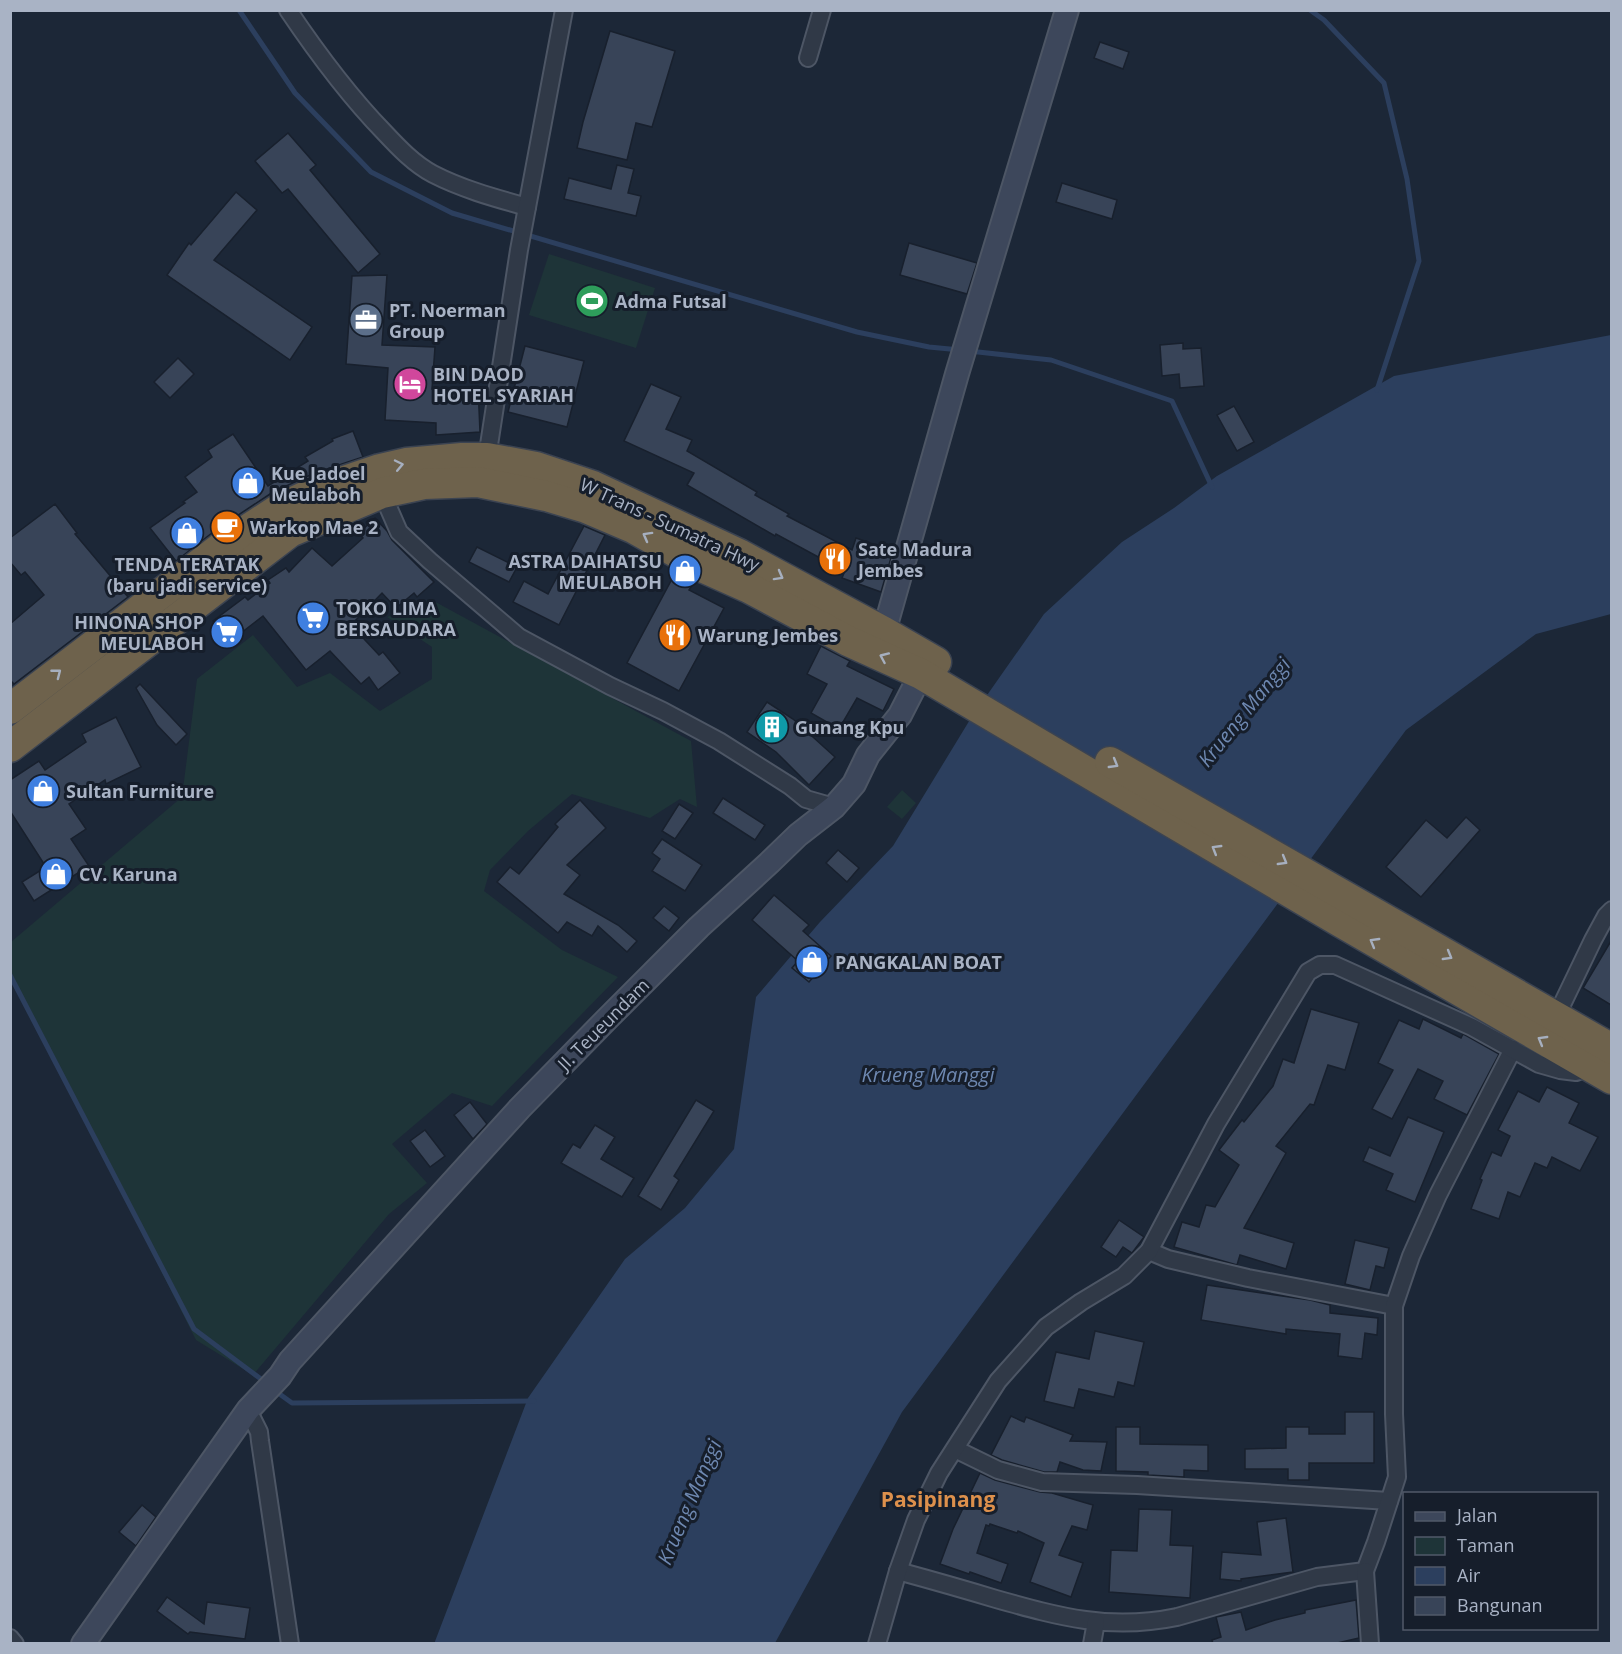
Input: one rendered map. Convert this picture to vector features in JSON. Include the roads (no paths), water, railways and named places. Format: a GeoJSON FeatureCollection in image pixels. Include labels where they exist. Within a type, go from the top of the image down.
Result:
{"type":"FeatureCollection","features":[{"type":"Feature","properties":{"kind":"highway","name":"W Trans - Sumatra Hwy"},"geometry":{"type":"LineString","coordinates":[[10,709],[226,543],[282,507],[321,489],[381,469],[406,463],[462,458],[487,458],[536,467],[593,486],[627,501],[739,554],[884,632],[919,663]]}},
{"type":"Feature","properties":{"kind":"highway"},"geometry":{"type":"LineString","coordinates":[[10,747],[290,532],[382,493],[424,484],[478,482],[546,495],[586,508],[633,528],[702,567],[749,588],[848,641],[919,663],[1604,1065]]}},
{"type":"Feature","properties":{"kind":"highway"},"geometry":{"type":"LineString","coordinates":[[1341,909],[1556,1017],[1604,1065]]}},
{"type":"Feature","properties":{"kind":"street"},"geometry":{"type":"LineString","coordinates":[[288,10],[338,79],[400,149],[431,173],[526,212]]}},
{"type":"Feature","properties":{"kind":"street"},"geometry":{"type":"LineString","coordinates":[[487,458],[519,250],[564,10]]}},
{"type":"Feature","properties":{"kind":"street"},"geometry":{"type":"LineString","coordinates":[[808,58],[822,10]]}},
{"type":"Feature","properties":{"kind":"street"},"geometry":{"type":"LineString","coordinates":[[884,632],[957,374],[1067,10]]}},
{"type":"Feature","properties":{"kind":"street"},"geometry":{"type":"LineString","coordinates":[[382,493],[399,532],[519,637],[719,741],[790,786],[806,799],[834,807]]}},
{"type":"Feature","properties":{"kind":"street","name":"JI. Teueundam"},"geometry":{"type":"LineString","coordinates":[[83,1644],[248,1410],[280,1376],[298,1352],[520,1108],[699,927],[798,835],[834,807],[855,784],[868,755],[900,714],[919,663]]}},
{"type":"Feature","properties":{"kind":"street"},"geometry":{"type":"LineString","coordinates":[[1556,1017],[1593,940],[1611,910]]}},
{"type":"Feature","properties":{"kind":"street"},"geometry":{"type":"LineString","coordinates":[[877,1644],[898,1571],[916,1520],[939,1473],[998,1381],[1046,1327],[1124,1276],[1149,1251],[1216,1124],[1308,972],[1320,966],[1335,966],[1473,1027],[1539,1064],[1576,1072],[1604,1065]]}},
{"type":"Feature","properties":{"kind":"street"},"geometry":{"type":"LineString","coordinates":[[1370,1644],[1365,1571],[1397,1477],[1394,1414],[1394,1306],[1411,1256],[1438,1195],[1513,1049]]}},
{"type":"Feature","properties":{"kind":"street"},"geometry":{"type":"LineString","coordinates":[[1149,1251],[1168,1259],[1248,1278],[1394,1306]]}},
{"type":"Feature","properties":{"kind":"street"},"geometry":{"type":"LineString","coordinates":[[248,1410],[259,1432],[290,1644]]}},
{"type":"Feature","properties":{"kind":"street"},"geometry":{"type":"LineString","coordinates":[[955,1449],[998,1470],[1042,1482],[1148,1486],[1389,1501]]}},
{"type":"Feature","properties":{"kind":"street"},"geometry":{"type":"LineString","coordinates":[[898,1571],[1083,1621],[1125,1623],[1153,1622],[1177,1617],[1317,1577],[1365,1571]]}},
{"type":"Feature","properties":{"kind":"street"},"geometry":{"type":"LineString","coordinates":[[1092,1644],[1096,1622]]}},
{"type":"Feature","properties":{"kind":"street"},"geometry":{"type":"LineString","coordinates":[[10,1638],[15,1644]]}},
{"type":"Feature","properties":{"kind":"water","name":"Krueng Manggi"},"geometry":{"type":"Polygon","coordinates":[[[1611,335],[1611,614],[1536,634],[1406,730],[902,1412],[775,1643],[434,1644],[528,1398],[625,1259],[685,1208],[734,1149],[756,997],[820,922],[893,846],[971,718],[1044,614],[1122,542],[1217,476],[1394,376],[1611,335]]]}},
{"type":"Feature","properties":{"kind":"waterway"},"geometry":{"type":"LineString","coordinates":[[239,10],[295,93],[371,172],[452,213],[857,332],[929,347],[960,350]]}},
{"type":"Feature","properties":{"kind":"waterway"},"geometry":{"type":"LineString","coordinates":[[1310,10],[1324,20],[1384,83],[1407,179],[1419,261],[1377,390]]}},
{"type":"Feature","properties":{"kind":"waterway"},"geometry":{"type":"LineString","coordinates":[[969,351],[1051,360],[1172,401],[1212,487]]}},
{"type":"Feature","properties":{"kind":"waterway"},"geometry":{"type":"LineString","coordinates":[[10,975],[194,1329],[265,1382]]}},
{"type":"Feature","properties":{"kind":"waterway"},"geometry":{"type":"LineString","coordinates":[[274,1390],[292,1403],[534,1401]]}},
{"type":"Feature","properties":{"kind":"place","name":"Adma Futsal"},"geometry":{"type":"Point","coordinates":[592,301]}},
{"type":"Feature","properties":{"kind":"place","name":"PT. Noerman Group"},"geometry":{"type":"Point","coordinates":[366,320]}},
{"type":"Feature","properties":{"kind":"place","name":"BIN DAOD HOTEL SYARIAH"},"geometry":{"type":"Point","coordinates":[410,384]}},
{"type":"Feature","properties":{"kind":"place","name":"Kue Jadoel Meulaboh"},"geometry":{"type":"Point","coordinates":[248,483]}},
{"type":"Feature","properties":{"kind":"place","name":"Warkop Mae 2"},"geometry":{"type":"Point","coordinates":[227,527]}},
{"type":"Feature","properties":{"kind":"place","name":"TENDA TERATAK (baru jadi service)"},"geometry":{"type":"Point","coordinates":[187,533]}},
{"type":"Feature","properties":{"kind":"place","name":"Sate Madura Jembes"},"geometry":{"type":"Point","coordinates":[835,559]}},
{"type":"Feature","properties":{"kind":"place","name":"ASTRA DAIHATSU MEULABOH"},"geometry":{"type":"Point","coordinates":[685,571]}},
{"type":"Feature","properties":{"kind":"place","name":"TOKO LIMA BERSAUDARA"},"geometry":{"type":"Point","coordinates":[313,618]}},
{"type":"Feature","properties":{"kind":"place","name":"HINONA SHOP MEULABOH"},"geometry":{"type":"Point","coordinates":[227,632]}},
{"type":"Feature","properties":{"kind":"place","name":"Warung Jembes"},"geometry":{"type":"Point","coordinates":[675,635]}},
{"type":"Feature","properties":{"kind":"place","name":"Gunang Kpu"},"geometry":{"type":"Point","coordinates":[772,727]}},
{"type":"Feature","properties":{"kind":"place","name":"Sultan Furniture"},"geometry":{"type":"Point","coordinates":[43,791]}},
{"type":"Feature","properties":{"kind":"place","name":"CV. Karuna"},"geometry":{"type":"Point","coordinates":[56,874]}},
{"type":"Feature","properties":{"kind":"place","name":"PANGKALAN BOAT"},"geometry":{"type":"Point","coordinates":[812,962]}},
{"type":"Feature","properties":{"kind":"district","name":"Pasipinang"},"geometry":{"type":"Point","coordinates":[938,1499]}}]}
